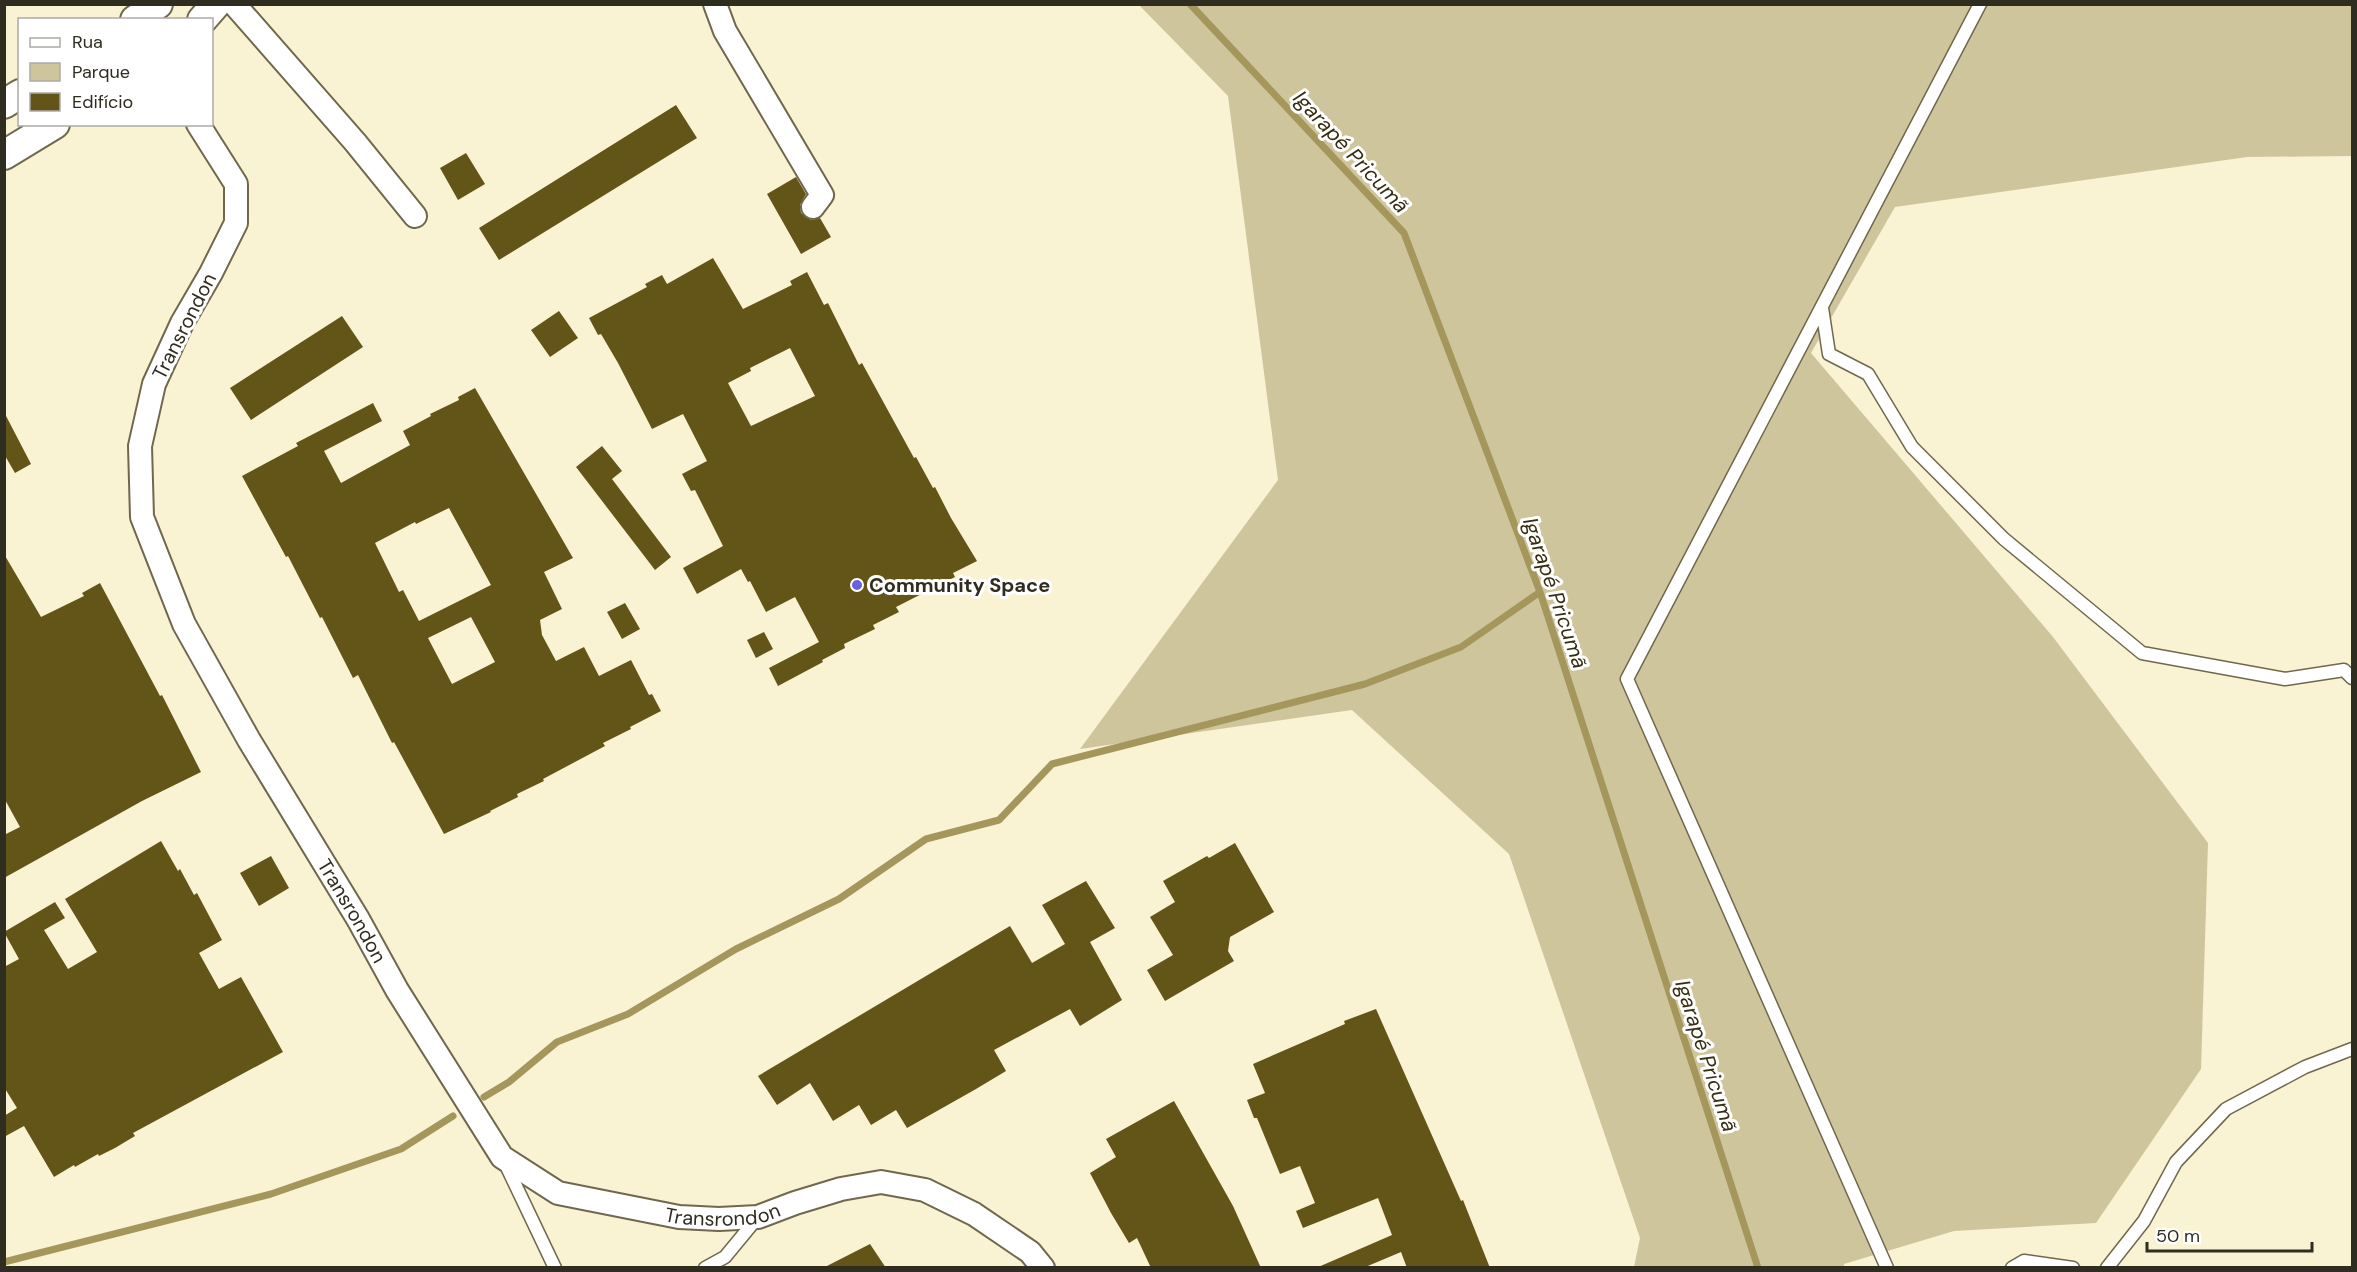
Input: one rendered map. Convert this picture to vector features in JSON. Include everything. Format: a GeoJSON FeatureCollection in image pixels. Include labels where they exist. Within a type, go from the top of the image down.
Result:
{"type":"FeatureCollection","features":[{"type":"Feature","properties":{"kind":"street"},"geometry":{"type":"LineString","coordinates":[[138,18],[158,4]]}},
{"type":"Feature","properties":{"kind":"street"},"geometry":{"type":"LineString","coordinates":[[204,18],[216,4]]}},
{"type":"Feature","properties":{"kind":"street"},"geometry":{"type":"LineString","coordinates":[[234,4],[355,142],[415,216]]}},
{"type":"Feature","properties":{"kind":"street"},"geometry":{"type":"LineString","coordinates":[[715,4],[725,31],[822,195],[813,207]]}},
{"type":"Feature","properties":{"kind":"street"},"geometry":{"type":"LineString","coordinates":[[4,104],[18,95]]}},
{"type":"Feature","properties":{"kind":"street"},"geometry":{"type":"LineString","coordinates":[[4,155],[53,126]]}},
{"type":"Feature","properties":{"kind":"street","name":"Transrondon"},"geometry":{"type":"LineString","coordinates":[[199,126],[236,184],[236,223],[182,323],[154,384],[140,446],[142,517],[184,624],[358,919],[397,990],[502,1157],[558,1193],[679,1217],[719,1219],[758,1217],[795,1203],[851,1187],[880,1182],[925,1190],[974,1214],[1030,1252],[1043,1268]]}},
{"type":"Feature","properties":{"kind":"lane"},"geometry":{"type":"LineString","coordinates":[[1887,1268],[1628,679],[1980,4]]}},
{"type":"Feature","properties":{"kind":"lane"},"geometry":{"type":"LineString","coordinates":[[1822,308],[1829,354],[1869,374],[1912,447],[2004,539],[2142,652],[2285,679],[2344,670],[2352,678]]}},
{"type":"Feature","properties":{"kind":"lane"},"geometry":{"type":"LineString","coordinates":[[2107,1268],[2144,1221],[2176,1162],[2226,1109],[2305,1068],[2352,1049]]}},
{"type":"Feature","properties":{"kind":"lane"},"geometry":{"type":"LineString","coordinates":[[502,1157],[555,1268]]}},
{"type":"Feature","properties":{"kind":"lane"},"geometry":{"type":"LineString","coordinates":[[705,1268],[725,1257],[758,1217]]}},
{"type":"Feature","properties":{"kind":"lane"},"geometry":{"type":"LineString","coordinates":[[2012,1268],[2024,1261],[2073,1268]]}},
{"type":"Feature","properties":{"kind":"green space"},"geometry":{"type":"Polygon","coordinates":[[[1139,5],[2352,5],[2352,156],[2247,157],[1895,207],[1811,353],[2053,637],[2208,843],[2201,1069],[2096,1223],[1954,1231],[1844,1264],[1844,1267],[1634,1267],[1640,1238],[1509,854],[1352,710],[1080,749],[1278,480],[1228,96],[1139,5]]]}},
{"type":"Feature","properties":{"kind":"building"},"geometry":{"type":"Polygon","coordinates":[[[676,105],[697,138],[499,260],[479,228],[676,105]]]}},
{"type":"Feature","properties":{"kind":"building"},"geometry":{"type":"Polygon","coordinates":[[[466,153],[485,184],[458,200],[440,168],[466,153]]]}},
{"type":"Feature","properties":{"kind":"building"},"geometry":{"type":"Polygon","coordinates":[[[796,177],[806,194],[800,205],[801,213],[811,220],[820,218],[831,237],[801,254],[767,194],[796,177]]]}},
{"type":"Feature","properties":{"kind":"building"},"geometry":{"type":"Polygon","coordinates":[[[713,258],[743,309],[792,285],[790,281],[807,272],[824,305],[828,303],[859,365],[862,363],[914,458],[916,457],[933,488],[935,487],[977,561],[953,573],[955,577],[896,607],[899,612],[873,625],[875,629],[844,644],[845,648],[822,660],[823,662],[778,686],[769,668],[819,642],[795,597],[766,612],[741,569],[697,594],[683,568],[723,546],[695,490],[691,491],[682,474],[707,461],[683,414],[652,429],[618,363],[589,318],[647,287],[645,284],[662,275],[667,284],[713,258]],[[790,348],[750,368],[751,371],[728,383],[751,426],[815,396],[790,348]]]}},
{"type":"Feature","properties":{"kind":"building"},"geometry":{"type":"Polygon","coordinates":[[[559,311],[578,338],[550,357],[531,330],[559,311]]]}},
{"type":"Feature","properties":{"kind":"building"},"geometry":{"type":"Polygon","coordinates":[[[342,316],[363,347],[251,420],[230,388],[342,316]]]}},
{"type":"Feature","properties":{"kind":"building"},"geometry":{"type":"Polygon","coordinates":[[[475,388],[573,558],[544,572],[562,609],[540,620],[542,635],[556,661],[584,647],[599,676],[631,660],[649,695],[652,694],[661,711],[603,743],[605,746],[517,794],[518,797],[444,834],[394,742],[392,743],[358,675],[353,678],[322,617],[320,618],[288,556],[286,557],[242,476],[298,446],[296,443],[373,403],[382,421],[324,451],[341,483],[410,445],[403,431],[459,400],[458,397],[475,388]],[[449,508],[416,524],[415,522],[375,543],[399,592],[403,590],[419,621],[491,585],[449,508]],[[471,617],[428,638],[452,684],[495,662],[471,617]]]}},
{"type":"Feature","properties":{"kind":"building"},"geometry":{"type":"Polygon","coordinates":[[[4,412],[31,464],[15,473],[4,454],[4,412]]]}},
{"type":"Feature","properties":{"kind":"building"},"geometry":{"type":"Polygon","coordinates":[[[602,446],[622,471],[612,479],[671,557],[655,570],[576,467],[602,446]]]}},
{"type":"Feature","properties":{"kind":"building"},"geometry":{"type":"Polygon","coordinates":[[[4,554],[41,617],[84,596],[82,593],[100,583],[160,696],[162,695],[201,772],[142,801],[4,878],[4,835],[20,827],[4,798],[4,554]]]}},
{"type":"Feature","properties":{"kind":"building"},"geometry":{"type":"Polygon","coordinates":[[[625,603],[640,629],[622,639],[607,612],[625,603]]]}},
{"type":"Feature","properties":{"kind":"building"},"geometry":{"type":"Polygon","coordinates":[[[764,632],[773,649],[756,658],[747,640],[764,632]]]}},
{"type":"Feature","properties":{"kind":"building"},"geometry":{"type":"Polygon","coordinates":[[[161,841],[194,895],[197,893],[222,940],[199,953],[219,989],[241,977],[283,1052],[133,1133],[135,1136],[115,1148],[99,1156],[98,1154],[75,1167],[74,1165],[54,1177],[24,1126],[4,1137],[4,1116],[17,1108],[4,1087],[4,967],[19,959],[4,932],[55,902],[65,918],[44,930],[68,969],[97,952],[65,899],[161,841]]]}},
{"type":"Feature","properties":{"kind":"building"},"geometry":{"type":"Polygon","coordinates":[[[1235,843],[1274,912],[1230,937],[1228,951],[1234,961],[1165,1001],[1147,970],[1173,955],[1150,917],[1175,902],[1163,881],[1235,843]]]}},
{"type":"Feature","properties":{"kind":"building"},"geometry":{"type":"Polygon","coordinates":[[[271,856],[289,888],[259,906],[240,873],[271,856]]]}},
{"type":"Feature","properties":{"kind":"building"},"geometry":{"type":"Polygon","coordinates":[[[1086,881],[1115,928],[1090,942],[1122,1000],[1080,1026],[1070,1009],[994,1050],[1006,1071],[907,1128],[896,1110],[871,1125],[859,1105],[833,1121],[810,1083],[777,1105],[758,1076],[1010,926],[1032,963],[1065,944],[1042,905],[1086,881]]]}},
{"type":"Feature","properties":{"kind":"building"},"geometry":{"type":"Polygon","coordinates":[[[1376,1009],[1461,1201],[1463,1200],[1490,1268],[1407,1268],[1401,1252],[1363,1268],[1316,1268],[1392,1235],[1378,1198],[1303,1228],[1296,1211],[1315,1203],[1300,1166],[1280,1174],[1257,1118],[1254,1118],[1247,1100],[1265,1093],[1253,1064],[1345,1024],[1344,1021],[1376,1009]]]}},
{"type":"Feature","properties":{"kind":"building"},"geometry":{"type":"Polygon","coordinates":[[[1174,1101],[1233,1206],[1261,1268],[1151,1268],[1137,1238],[1129,1243],[1090,1173],[1116,1157],[1106,1139],[1174,1101]]]}},
{"type":"Feature","properties":{"kind":"building"},"geometry":{"type":"Polygon","coordinates":[[[870,1244],[886,1268],[823,1268],[870,1244]]]}},
{"type":"Feature","properties":{"kind":"waterway","name":"Igarapé Pricumã"},"geometry":{"type":"LineString","coordinates":[[1190,4],[1404,233],[1540,592],[1758,1268]]}},
{"type":"Feature","properties":{"kind":"waterway"},"geometry":{"type":"LineString","coordinates":[[484,1097],[509,1082],[557,1042],[628,1014],[736,949],[839,899],[926,839],[999,820],[1052,764],[1365,684],[1461,647],[1540,592]]}},
{"type":"Feature","properties":{"kind":"waterway"},"geometry":{"type":"LineString","coordinates":[[4,1262],[271,1194],[401,1149],[453,1116]]}},
{"type":"Feature","properties":{"kind":"place","name":"Community Space"},"geometry":{"type":"Point","coordinates":[857,585]}}]}
